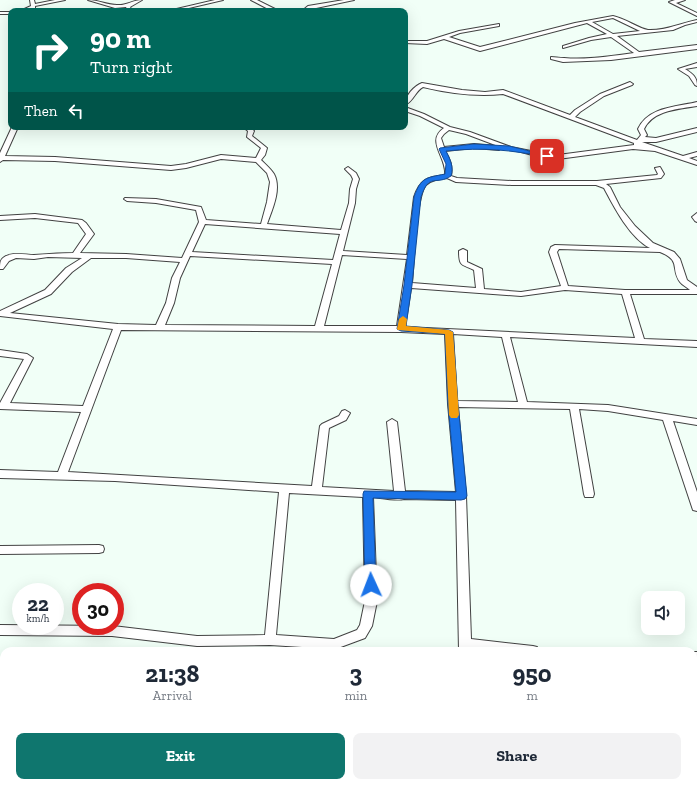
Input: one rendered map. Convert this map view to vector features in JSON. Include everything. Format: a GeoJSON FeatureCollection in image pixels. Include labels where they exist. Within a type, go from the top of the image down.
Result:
{"type":"FeatureCollection","features":[{"type":"Feature","properties":{"kind":"street"},"geometry":{"type":"LineString","coordinates":[[32,2],[63,0]]}},
{"type":"Feature","properties":{"kind":"street"},"geometry":{"type":"LineString","coordinates":[[90,0],[120,8],[140,0]]}},
{"type":"Feature","properties":{"kind":"street"},"geometry":{"type":"LineString","coordinates":[[184,8],[221,0]]}},
{"type":"Feature","properties":{"kind":"street"},"geometry":{"type":"LineString","coordinates":[[253,0],[271,8]]}},
{"type":"Feature","properties":{"kind":"street"},"geometry":{"type":"LineString","coordinates":[[308,8],[352,0]]}},
{"type":"Feature","properties":{"kind":"street"},"geometry":{"type":"LineString","coordinates":[[683,0],[673,1],[672,3],[697,15]]}},
{"type":"Feature","properties":{"kind":"street"},"geometry":{"type":"LineString","coordinates":[[444,37],[480,49],[510,40],[588,22],[617,18],[645,31]]}},
{"type":"Feature","properties":{"kind":"street"},"geometry":{"type":"LineString","coordinates":[[565,47],[572,44],[612,36],[645,31],[673,29],[690,22],[697,21]]}},
{"type":"Feature","properties":{"kind":"street"},"geometry":{"type":"LineString","coordinates":[[588,22],[638,54]]}},
{"type":"Feature","properties":{"kind":"street"},"geometry":{"type":"LineString","coordinates":[[690,22],[697,28]]}},
{"type":"Feature","properties":{"kind":"street"},"geometry":{"type":"LineString","coordinates":[[408,42],[427,43],[459,32],[497,25]]}},
{"type":"Feature","properties":{"kind":"street"},"geometry":{"type":"LineString","coordinates":[[553,58],[563,60],[611,58],[697,47]]}},
{"type":"Feature","properties":{"kind":"street"},"geometry":{"type":"LineString","coordinates":[[697,65],[681,69],[691,75],[697,84]]}},
{"type":"Feature","properties":{"kind":"street"},"geometry":{"type":"LineString","coordinates":[[570,118],[576,114],[577,110],[602,95],[630,84]]}},
{"type":"Feature","properties":{"kind":"street"},"geometry":{"type":"LineString","coordinates":[[408,101],[415,88],[422,85],[469,93],[492,95],[503,92],[570,118],[640,140],[656,149],[697,163]]}},
{"type":"Feature","properties":{"kind":"street"},"geometry":{"type":"LineString","coordinates":[[633,147],[644,135],[641,129],[642,124],[647,118],[658,113],[697,104]]}},
{"type":"Feature","properties":{"kind":"street"},"geometry":{"type":"LineString","coordinates":[[408,110],[448,128],[468,133],[509,148]]}},
{"type":"Feature","properties":{"kind":"street"},"geometry":{"type":"LineString","coordinates":[[448,128],[438,135],[438,143],[449,164],[450,172],[448,176]]}},
{"type":"Feature","properties":{"kind":"street"},"geometry":{"type":"LineString","coordinates":[[14,130],[1,159],[55,159],[171,168],[186,166],[222,157],[258,160],[272,177],[273,185],[269,208],[263,227]]}},
{"type":"Feature","properties":{"kind":"street"},"geometry":{"type":"LineString","coordinates":[[250,130],[251,131],[249,136],[264,148],[262,155],[258,160]]}},
{"type":"Feature","properties":{"kind":"street"},"geometry":{"type":"LineString","coordinates":[[640,140],[656,140],[697,130]]}},
{"type":"Feature","properties":{"kind":"street"},"geometry":{"type":"LineString","coordinates":[[442,149],[474,146],[509,148],[558,157],[633,147],[656,149]]}},
{"type":"Feature","properties":{"kind":"street"},"geometry":{"type":"LineString","coordinates":[[683,158],[697,154]]}},
{"type":"Feature","properties":{"kind":"street"},"geometry":{"type":"LineString","coordinates":[[401,329],[408,285],[417,197],[421,185],[429,179],[448,176],[456,180],[519,183],[597,183],[659,177],[661,174],[658,168]]}},
{"type":"Feature","properties":{"kind":"street"},"geometry":{"type":"LineString","coordinates":[[319,328],[352,203],[353,189],[356,179],[354,174],[348,169]]}},
{"type":"Feature","properties":{"kind":"street"},"geometry":{"type":"LineString","coordinates":[[607,187],[614,181]]}},
{"type":"Feature","properties":{"kind":"street"},"geometry":{"type":"LineString","coordinates":[[597,183],[607,187],[617,207],[632,228],[650,245],[671,254],[676,259],[683,281],[697,291]]}},
{"type":"Feature","properties":{"kind":"street"},"geometry":{"type":"LineString","coordinates":[[127,200],[156,201],[199,208],[202,222],[176,278],[170,303],[160,326]]}},
{"type":"Feature","properties":{"kind":"street"},"geometry":{"type":"LineString","coordinates":[[697,215],[695,217],[697,220]]}},
{"type":"Feature","properties":{"kind":"street"},"geometry":{"type":"LineString","coordinates":[[0,218],[35,216],[80,221],[84,224],[90,234],[75,255]]}},
{"type":"Feature","properties":{"kind":"street"},"geometry":{"type":"LineString","coordinates":[[202,222],[345,232]]}},
{"type":"Feature","properties":{"kind":"street"},"geometry":{"type":"LineString","coordinates":[[565,288],[552,252],[558,247],[662,250]]}},
{"type":"Feature","properties":{"kind":"street"},"geometry":{"type":"LineString","coordinates":[[463,251],[462,262],[478,269],[480,291]]}},
{"type":"Feature","properties":{"kind":"street"},"geometry":{"type":"LineString","coordinates":[[339,253],[411,257]]}},
{"type":"Feature","properties":{"kind":"street"},"geometry":{"type":"LineString","coordinates":[[0,267],[6,259],[15,256],[75,255],[336,262]]}},
{"type":"Feature","properties":{"kind":"street"},"geometry":{"type":"LineString","coordinates":[[0,314],[48,292],[56,286],[69,270],[89,256]]}},
{"type":"Feature","properties":{"kind":"street"},"geometry":{"type":"LineString","coordinates":[[678,291],[683,281]]}},
{"type":"Feature","properties":{"kind":"street"},"geometry":{"type":"LineString","coordinates":[[408,285],[521,294],[565,288],[624,292],[697,291]]}},
{"type":"Feature","properties":{"kind":"street"},"geometry":{"type":"LineString","coordinates":[[624,292],[640,340]]}},
{"type":"Feature","properties":{"kind":"street"},"geometry":{"type":"LineString","coordinates":[[0,314],[118,327],[160,326],[401,329],[697,344]]}},
{"type":"Feature","properties":{"kind":"street"},"geometry":{"type":"LineString","coordinates":[[62,474],[118,327]]}},
{"type":"Feature","properties":{"kind":"street"},"geometry":{"type":"LineString","coordinates":[[449,332],[453,404],[461,496],[465,647]]}},
{"type":"Feature","properties":{"kind":"street"},"geometry":{"type":"LineString","coordinates":[[505,334],[524,405]]}},
{"type":"Feature","properties":{"kind":"street"},"geometry":{"type":"LineString","coordinates":[[0,353],[29,358],[2,406],[87,409]]}},
{"type":"Feature","properties":{"kind":"street"},"geometry":{"type":"LineString","coordinates":[[453,404],[574,406],[637,412],[697,422]]}},
{"type":"Feature","properties":{"kind":"street"},"geometry":{"type":"LineString","coordinates":[[574,406],[589,494]]}},
{"type":"Feature","properties":{"kind":"street"},"geometry":{"type":"LineString","coordinates":[[316,492],[325,426],[343,418],[345,413]]}},
{"type":"Feature","properties":{"kind":"street"},"geometry":{"type":"LineString","coordinates":[[667,418],[697,507]]}},
{"type":"Feature","properties":{"kind":"street"},"geometry":{"type":"LineString","coordinates":[[392,422],[400,496]]}},
{"type":"Feature","properties":{"kind":"street"},"geometry":{"type":"LineString","coordinates":[[0,474],[62,474],[316,492],[400,496],[461,496]]}},
{"type":"Feature","properties":{"kind":"street"},"geometry":{"type":"LineString","coordinates":[[270,640],[284,489]]}},
{"type":"Feature","properties":{"kind":"street"},"geometry":{"type":"LineString","coordinates":[[0,630],[112,631],[197,646],[270,640],[334,644],[360,634],[366,626],[371,601],[368,494]]}},
{"type":"Feature","properties":{"kind":"street"},"geometry":{"type":"LineString","coordinates":[[0,550],[99,549]]}},
{"type":"Feature","properties":{"kind":"slow traffic"},"geometry":{"type":"LineString","coordinates":[[403,319],[401,329],[449,332],[454,415]]}},
{"type":"Feature","properties":{"kind":"route"},"geometry":{"type":"LineString","coordinates":[[371,585],[368,494],[400,496],[461,496],[453,404],[449,332],[401,329],[408,285],[417,197],[421,185],[429,179],[448,176],[450,172],[449,164],[442,149],[474,146],[509,148],[547,156]]}}]}
